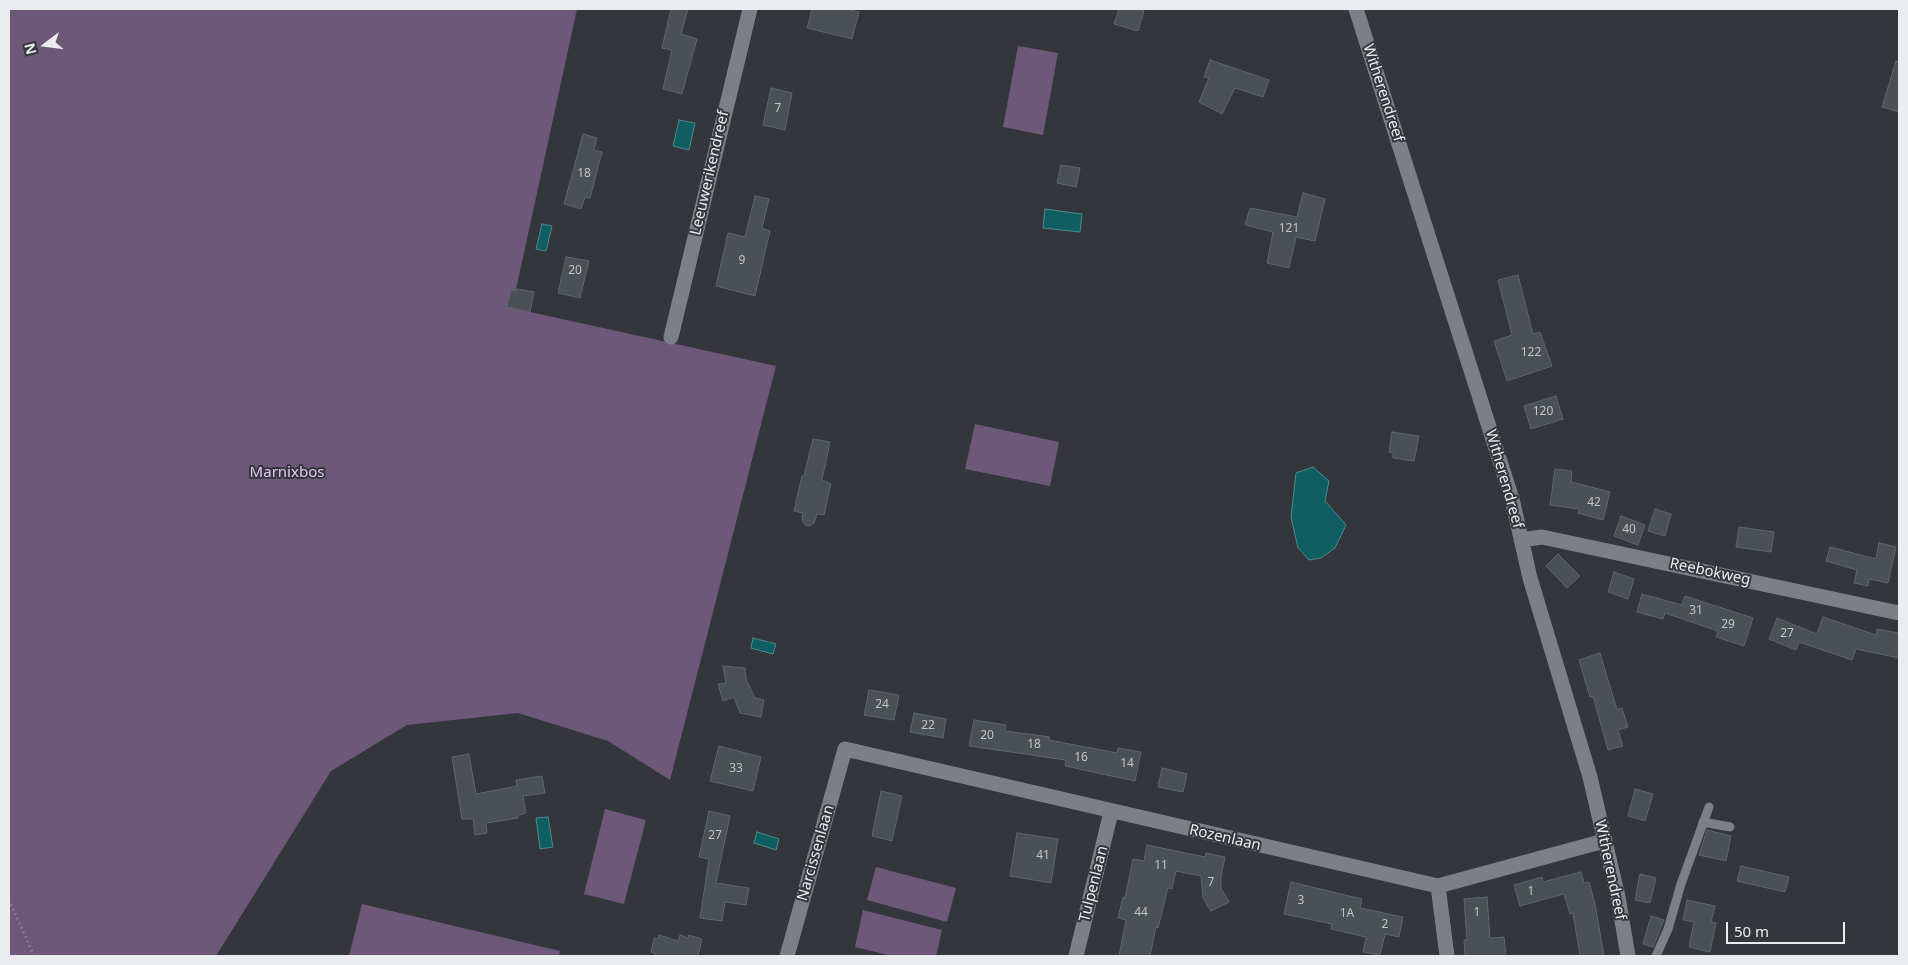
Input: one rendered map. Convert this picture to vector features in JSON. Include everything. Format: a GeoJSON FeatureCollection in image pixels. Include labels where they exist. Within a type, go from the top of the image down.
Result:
{"type":"FeatureCollection","features":[{"type":"Feature","properties":{"kind":"street","name":"Leeuwerikendreef"},"geometry":{"type":"LineString","coordinates":[[671,337],[750,9]]}},
{"type":"Feature","properties":{"kind":"street","name":"Witherendreef"},"geometry":{"type":"LineString","coordinates":[[1356,9],[1512,499],[1530,578],[1590,777],[1618,897],[1628,956]]}},
{"type":"Feature","properties":{"kind":"street","name":"Reebokweg"},"geometry":{"type":"LineString","coordinates":[[1521,540],[1542,537],[1899,612]]}},
{"type":"Feature","properties":{"kind":"street","name":"Rozenlaan"},"geometry":{"type":"LineString","coordinates":[[845,750],[1438,886],[1604,840]]}},
{"type":"Feature","properties":{"kind":"street","name":"Narcissenlaan"},"geometry":{"type":"LineString","coordinates":[[787,956],[845,750]]}},
{"type":"Feature","properties":{"kind":"street","name":"Tulpenlaan"},"geometry":{"type":"LineString","coordinates":[[1076,956],[1111,812]]}},
{"type":"Feature","properties":{"kind":"street"},"geometry":{"type":"LineString","coordinates":[[1438,886],[1447,956]]}},
{"type":"Feature","properties":{"kind":"lane"},"geometry":{"type":"LineString","coordinates":[[1656,956],[1668,929],[1681,884],[1709,807]]}},
{"type":"Feature","properties":{"kind":"lane"},"geometry":{"type":"LineString","coordinates":[[1703,822],[1730,827]]}},
{"type":"Feature","properties":{"kind":"path"},"geometry":{"type":"LineString","coordinates":[[9,900],[34,956]]}},
{"type":"Feature","properties":{"kind":"green space","name":"Marnixbos"},"geometry":{"type":"Polygon","coordinates":[[[9,9],[577,9],[512,308],[776,366],[670,780],[608,741],[518,713],[407,725],[331,771],[216,956],[9,956],[9,9]]]}},
{"type":"Feature","properties":{"kind":"green space"},"geometry":{"type":"Polygon","coordinates":[[[1018,46],[1058,53],[1043,135],[1003,127],[1018,46]]]}},
{"type":"Feature","properties":{"kind":"green space"},"geometry":{"type":"Polygon","coordinates":[[[975,424],[1059,442],[1050,486],[965,469],[975,424]]]}},
{"type":"Feature","properties":{"kind":"green space"},"geometry":{"type":"Polygon","coordinates":[[[605,809],[646,820],[624,904],[584,894],[605,809]]]}},
{"type":"Feature","properties":{"kind":"green space"},"geometry":{"type":"Polygon","coordinates":[[[876,867],[956,888],[947,922],[867,900],[876,867]]]}},
{"type":"Feature","properties":{"kind":"green space"},"geometry":{"type":"Polygon","coordinates":[[[362,904],[560,951],[559,956],[349,956],[362,904]]]}},
{"type":"Feature","properties":{"kind":"green space"},"geometry":{"type":"Polygon","coordinates":[[[863,910],[942,930],[936,956],[892,956],[855,947],[863,910]]]}},
{"type":"Feature","properties":{"kind":"water"},"geometry":{"type":"Polygon","coordinates":[[[679,120],[695,123],[689,150],[673,146],[679,120]]]}},
{"type":"Feature","properties":{"kind":"water"},"geometry":{"type":"Polygon","coordinates":[[[1045,209],[1082,214],[1080,232],[1043,228],[1045,209]]]}},
{"type":"Feature","properties":{"kind":"water"},"geometry":{"type":"Polygon","coordinates":[[[542,224],[552,226],[546,251],[536,249],[542,224]]]}},
{"type":"Feature","properties":{"kind":"water"},"geometry":{"type":"Polygon","coordinates":[[[1313,467],[1329,481],[1325,501],[1346,525],[1335,548],[1321,558],[1309,560],[1298,548],[1291,517],[1296,473],[1313,467]]]}},
{"type":"Feature","properties":{"kind":"water"},"geometry":{"type":"Polygon","coordinates":[[[753,638],[776,644],[773,654],[751,648],[753,638]]]}},
{"type":"Feature","properties":{"kind":"water"},"geometry":{"type":"Polygon","coordinates":[[[548,817],[553,847],[540,849],[536,818],[548,817]]]}},
{"type":"Feature","properties":{"kind":"water"},"geometry":{"type":"Polygon","coordinates":[[[757,832],[779,839],[776,850],[754,843],[757,832]]]}},
{"type":"Feature","properties":{"kind":"building"},"geometry":{"type":"Polygon","coordinates":[[[671,9],[688,9],[681,34],[697,39],[682,94],[663,89],[672,50],[662,48],[671,9]]]}},
{"type":"Feature","properties":{"kind":"building"},"geometry":{"type":"Polygon","coordinates":[[[812,9],[846,9],[859,12],[852,39],[807,28],[812,9]]]}},
{"type":"Feature","properties":{"kind":"building"},"geometry":{"type":"Polygon","coordinates":[[[1119,9],[1144,11],[1138,31],[1114,24],[1119,9]]]}},
{"type":"Feature","properties":{"kind":"building"},"geometry":{"type":"Polygon","coordinates":[[[1210,60],[1269,80],[1263,97],[1235,88],[1222,114],[1199,102],[1209,78],[1204,77],[1210,60]]]}},
{"type":"Feature","properties":{"kind":"building"},"geometry":{"type":"Polygon","coordinates":[[[1896,61],[1899,62],[1899,112],[1882,107],[1896,61]]]}},
{"type":"Feature","properties":{"kind":"building"},"geometry":{"type":"Polygon","coordinates":[[[771,88],[792,93],[785,130],[763,125],[771,88]]]}},
{"type":"Feature","properties":{"kind":"building"},"geometry":{"type":"Polygon","coordinates":[[[583,134],[597,138],[594,150],[602,152],[590,198],[585,197],[581,209],[564,204],[583,134]]]}},
{"type":"Feature","properties":{"kind":"building"},"geometry":{"type":"Polygon","coordinates":[[[1061,165],[1080,168],[1076,187],[1057,183],[1061,165]]]}},
{"type":"Feature","properties":{"kind":"building"},"geometry":{"type":"Polygon","coordinates":[[[1303,193],[1325,199],[1315,241],[1296,237],[1289,268],[1267,263],[1273,232],[1245,225],[1250,208],[1297,217],[1303,193]]]}},
{"type":"Feature","properties":{"kind":"building"},"geometry":{"type":"Polygon","coordinates":[[[755,196],[769,199],[762,228],[770,231],[755,296],[716,286],[728,233],[745,237],[755,196]]]}},
{"type":"Feature","properties":{"kind":"building"},"geometry":{"type":"Polygon","coordinates":[[[566,257],[589,261],[580,298],[558,293],[566,257]]]}},
{"type":"Feature","properties":{"kind":"building"},"geometry":{"type":"Polygon","coordinates":[[[1518,275],[1533,334],[1540,332],[1552,366],[1507,381],[1494,341],[1512,335],[1498,280],[1518,275]]]}},
{"type":"Feature","properties":{"kind":"building"},"geometry":{"type":"Polygon","coordinates":[[[517,289],[534,292],[530,312],[507,307],[511,290],[517,291],[517,289]]]}},
{"type":"Feature","properties":{"kind":"building"},"geometry":{"type":"Polygon","coordinates":[[[1556,396],[1563,419],[1531,429],[1524,406],[1556,396]]]}},
{"type":"Feature","properties":{"kind":"building"},"geometry":{"type":"Polygon","coordinates":[[[1392,432],[1419,436],[1414,461],[1393,458],[1393,453],[1389,452],[1392,432]]]}},
{"type":"Feature","properties":{"kind":"building"},"geometry":{"type":"Polygon","coordinates":[[[813,439],[830,442],[822,480],[831,484],[824,515],[817,514],[814,523],[810,526],[805,525],[802,520],[803,513],[794,511],[813,439]]]}},
{"type":"Feature","properties":{"kind":"building"},"geometry":{"type":"Polygon","coordinates":[[[1555,469],[1572,471],[1571,482],[1610,492],[1603,520],[1578,513],[1579,509],[1550,505],[1555,469]]]}},
{"type":"Feature","properties":{"kind":"building"},"geometry":{"type":"Polygon","coordinates":[[[1655,509],[1671,514],[1665,536],[1648,531],[1655,509]]]}},
{"type":"Feature","properties":{"kind":"building"},"geometry":{"type":"Polygon","coordinates":[[[1621,516],[1645,525],[1638,545],[1614,536],[1621,516]]]}},
{"type":"Feature","properties":{"kind":"building"},"geometry":{"type":"Polygon","coordinates":[[[1739,527],[1774,532],[1771,552],[1736,547],[1739,527]]]}},
{"type":"Feature","properties":{"kind":"building"},"geometry":{"type":"Polygon","coordinates":[[[1879,543],[1896,547],[1888,583],[1869,579],[1868,586],[1854,583],[1857,570],[1826,561],[1830,547],[1876,559],[1879,543]]]}},
{"type":"Feature","properties":{"kind":"building"},"geometry":{"type":"Polygon","coordinates":[[[1558,554],[1580,576],[1567,588],[1546,566],[1558,554]]]}},
{"type":"Feature","properties":{"kind":"building"},"geometry":{"type":"Polygon","coordinates":[[[1614,572],[1634,579],[1628,599],[1608,592],[1614,572]]]}},
{"type":"Feature","properties":{"kind":"building"},"geometry":{"type":"Polygon","coordinates":[[[1642,594],[1682,605],[1685,596],[1753,618],[1744,646],[1716,637],[1718,631],[1665,613],[1663,619],[1637,612],[1642,594]]]}},
{"type":"Feature","properties":{"kind":"building"},"geometry":{"type":"Polygon","coordinates":[[[1823,617],[1876,635],[1877,629],[1899,633],[1899,658],[1856,649],[1852,660],[1799,642],[1796,650],[1769,639],[1777,618],[1817,634],[1823,617]]]}},
{"type":"Feature","properties":{"kind":"building"},"geometry":{"type":"Polygon","coordinates":[[[1600,653],[1617,710],[1622,708],[1628,727],[1618,730],[1623,746],[1608,750],[1593,696],[1590,697],[1579,660],[1600,653]]]}},
{"type":"Feature","properties":{"kind":"building"},"geometry":{"type":"Polygon","coordinates":[[[723,666],[745,668],[746,679],[755,698],[764,700],[761,717],[740,713],[734,697],[723,701],[718,684],[726,683],[723,666]]]}},
{"type":"Feature","properties":{"kind":"building"},"geometry":{"type":"Polygon","coordinates":[[[869,690],[899,695],[894,720],[864,715],[869,690]]]}},
{"type":"Feature","properties":{"kind":"building"},"geometry":{"type":"Polygon","coordinates":[[[914,713],[946,719],[943,738],[910,732],[914,713]]]}},
{"type":"Feature","properties":{"kind":"building"},"geometry":{"type":"Polygon","coordinates":[[[974,720],[1006,725],[1005,731],[1050,737],[1049,740],[1117,753],[1118,748],[1141,752],[1135,781],[1065,766],[1066,760],[969,746],[974,720]]]}},
{"type":"Feature","properties":{"kind":"building"},"geometry":{"type":"Polygon","coordinates":[[[719,746],[761,757],[753,791],[710,781],[719,746]]]}},
{"type":"Feature","properties":{"kind":"building"},"geometry":{"type":"Polygon","coordinates":[[[469,754],[476,794],[517,786],[516,780],[542,776],[545,793],[523,796],[526,813],[518,815],[518,818],[486,823],[487,833],[475,835],[473,819],[462,819],[452,757],[469,754]]]}},
{"type":"Feature","properties":{"kind":"building"},"geometry":{"type":"Polygon","coordinates":[[[1162,768],[1187,774],[1183,792],[1158,787],[1162,768]]]}},
{"type":"Feature","properties":{"kind":"building"},"geometry":{"type":"Polygon","coordinates":[[[1635,789],[1653,794],[1645,821],[1628,816],[1635,789]]]}},
{"type":"Feature","properties":{"kind":"building"},"geometry":{"type":"Polygon","coordinates":[[[881,791],[902,796],[892,841],[872,836],[881,791]]]}},
{"type":"Feature","properties":{"kind":"building"},"geometry":{"type":"Polygon","coordinates":[[[709,811],[730,816],[716,883],[749,888],[746,905],[725,902],[722,921],[700,918],[709,859],[699,857],[709,811]]]}},
{"type":"Feature","properties":{"kind":"building"},"geometry":{"type":"Polygon","coordinates":[[[1707,830],[1731,836],[1726,861],[1699,855],[1707,830]]]}},
{"type":"Feature","properties":{"kind":"building"},"geometry":{"type":"Polygon","coordinates":[[[1017,833],[1058,839],[1051,883],[1010,876],[1017,833]]]}},
{"type":"Feature","properties":{"kind":"building"},"geometry":{"type":"Polygon","coordinates":[[[1147,845],[1205,857],[1206,853],[1225,857],[1221,888],[1229,902],[1211,911],[1203,898],[1201,876],[1176,871],[1172,889],[1168,888],[1158,928],[1156,927],[1150,956],[1119,956],[1126,920],[1118,918],[1123,897],[1125,898],[1133,859],[1144,861],[1147,845]]]}},
{"type":"Feature","properties":{"kind":"building"},"geometry":{"type":"Polygon","coordinates":[[[1741,866],[1789,877],[1785,892],[1737,881],[1741,866]]]}},
{"type":"Feature","properties":{"kind":"building"},"geometry":{"type":"Polygon","coordinates":[[[1581,872],[1584,883],[1589,882],[1595,904],[1604,956],[1580,956],[1573,913],[1570,914],[1564,894],[1520,906],[1514,885],[1542,877],[1543,882],[1581,872]]]}},
{"type":"Feature","properties":{"kind":"building"},"geometry":{"type":"Polygon","coordinates":[[[1640,874],[1656,878],[1650,903],[1635,900],[1640,874]]]}},
{"type":"Feature","properties":{"kind":"building"},"geometry":{"type":"Polygon","coordinates":[[[1291,882],[1362,899],[1360,908],[1403,917],[1399,937],[1385,934],[1380,955],[1363,952],[1366,937],[1331,929],[1332,924],[1284,914],[1291,882]]]}},
{"type":"Feature","properties":{"kind":"building"},"geometry":{"type":"Polygon","coordinates":[[[1487,897],[1490,938],[1504,937],[1506,956],[1465,956],[1464,940],[1467,940],[1464,899],[1487,897]]]}},
{"type":"Feature","properties":{"kind":"building"},"geometry":{"type":"Polygon","coordinates":[[[1687,900],[1715,906],[1711,922],[1716,923],[1710,952],[1689,947],[1694,922],[1683,920],[1687,900]]]}},
{"type":"Feature","properties":{"kind":"building"},"geometry":{"type":"Polygon","coordinates":[[[1651,916],[1664,920],[1653,947],[1643,944],[1651,916]]]}},
{"type":"Feature","properties":{"kind":"building"},"geometry":{"type":"Polygon","coordinates":[[[659,935],[678,941],[680,935],[688,938],[689,935],[702,939],[698,956],[654,956],[655,953],[651,952],[654,938],[658,939],[659,935]]]}}]}
